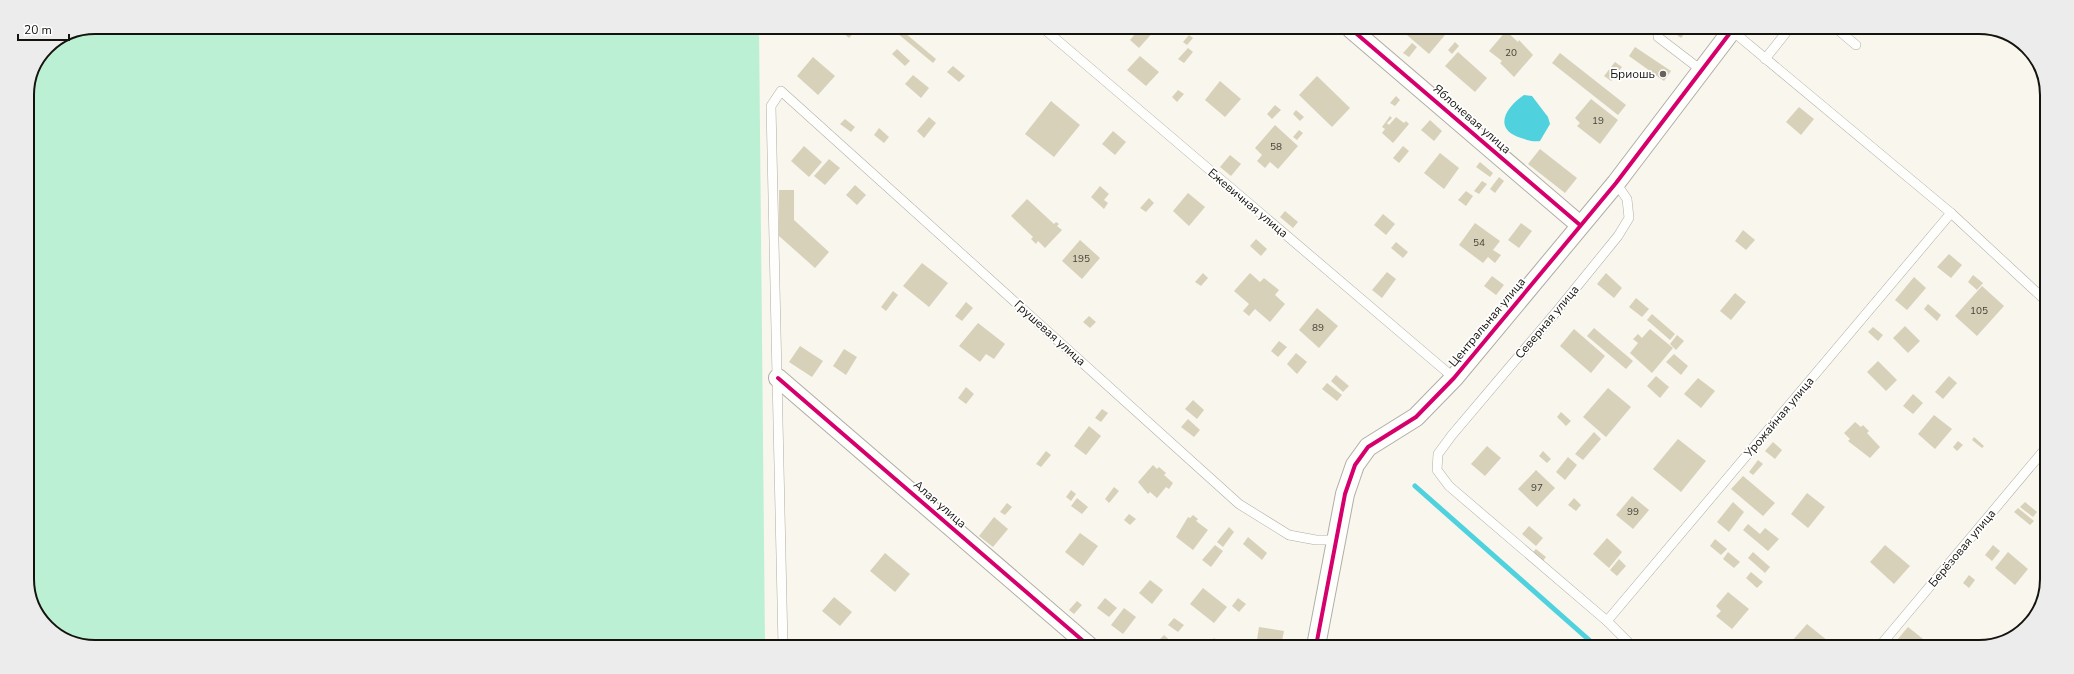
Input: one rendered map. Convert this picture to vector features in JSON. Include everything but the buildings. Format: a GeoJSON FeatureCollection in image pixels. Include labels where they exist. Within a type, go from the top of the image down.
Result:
{"type":"FeatureCollection","features":[{"type":"Feature","properties":{"kind":"street","name":"Яблоневая улица"},"geometry":{"type":"LineString","coordinates":[[1357,34],[1580,225]]}},
{"type":"Feature","properties":{"kind":"street","name":"Центральная улица"},"geometry":{"type":"LineString","coordinates":[[1317,640],[1345,494],[1355,465],[1368,446],[1416,417],[1454,378],[1616,183],[1727,34]]}},
{"type":"Feature","properties":{"kind":"street","name":"Алая улица"},"geometry":{"type":"LineString","coordinates":[[778,378],[1082,640]]}},
{"type":"Feature","properties":{"kind":"lane","name":"Ежевичная улица"},"geometry":{"type":"LineString","coordinates":[[1050,34],[1454,378]]}},
{"type":"Feature","properties":{"kind":"lane"},"geometry":{"type":"LineString","coordinates":[[1737,34],[1951,213],[2040,295]]}},
{"type":"Feature","properties":{"kind":"lane"},"geometry":{"type":"LineString","coordinates":[[1766,59],[1785,34]]}},
{"type":"Feature","properties":{"kind":"lane"},"geometry":{"type":"LineString","coordinates":[[1843,34],[1856,45]]}},
{"type":"Feature","properties":{"kind":"lane"},"geometry":{"type":"LineString","coordinates":[[1658,37],[1702,70]]}},
{"type":"Feature","properties":{"kind":"lane","name":"Грушевая улица"},"geometry":{"type":"LineString","coordinates":[[778,378],[771,106],[781,91],[1239,504],[1289,535],[1316,540],[1337,540]]}},
{"type":"Feature","properties":{"kind":"lane","name":"Северная улица"},"geometry":{"type":"LineString","coordinates":[[1607,621],[1449,486],[1437,470],[1438,454],[1452,435],[1557,311],[1618,236],[1629,218],[1628,199],[1616,183]]}},
{"type":"Feature","properties":{"kind":"lane","name":"Урожайная улица"},"geometry":{"type":"LineString","coordinates":[[1607,621],[1951,213]]}},
{"type":"Feature","properties":{"kind":"lane"},"geometry":{"type":"LineString","coordinates":[[778,378],[784,640]]}},
{"type":"Feature","properties":{"kind":"lane","name":"Берёзовая улица"},"geometry":{"type":"LineString","coordinates":[[1885,640],[2040,455]]}},
{"type":"Feature","properties":{"kind":"lane"},"geometry":{"type":"LineString","coordinates":[[1607,621],[1626,640]]}},
{"type":"Feature","properties":{"kind":"green space"},"geometry":{"type":"Polygon","coordinates":[[[95,34],[759,34],[765,640],[95,640],[79,638],[68,634],[61,630],[47,616],[37,599],[34,583],[34,95],[35,83],[44,61],[61,44],[83,35],[95,34]]]}},
{"type":"Feature","properties":{"kind":"water"},"geometry":{"type":"Polygon","coordinates":[[[1524,95],[1532,96],[1548,117],[1550,124],[1540,141],[1528,140],[1512,134],[1504,124],[1507,112],[1524,95]]]}},
{"type":"Feature","properties":{"kind":"waterway"},"geometry":{"type":"LineString","coordinates":[[1415,486],[1589,640]]}},
{"type":"Feature","properties":{"kind":"cycle path"},"geometry":{"type":"LineString","coordinates":[[1357,34],[1580,225]]}},
{"type":"Feature","properties":{"kind":"cycle path"},"geometry":{"type":"LineString","coordinates":[[1317,640],[1345,494],[1355,465],[1368,447],[1416,417],[1454,378],[1616,183],[1729,34]]}},
{"type":"Feature","properties":{"kind":"cycle path"},"geometry":{"type":"LineString","coordinates":[[778,378],[1082,640]]}},
{"type":"Feature","properties":{"kind":"place","name":"Бриошь"},"geometry":{"type":"Point","coordinates":[1663,74]}}]}
